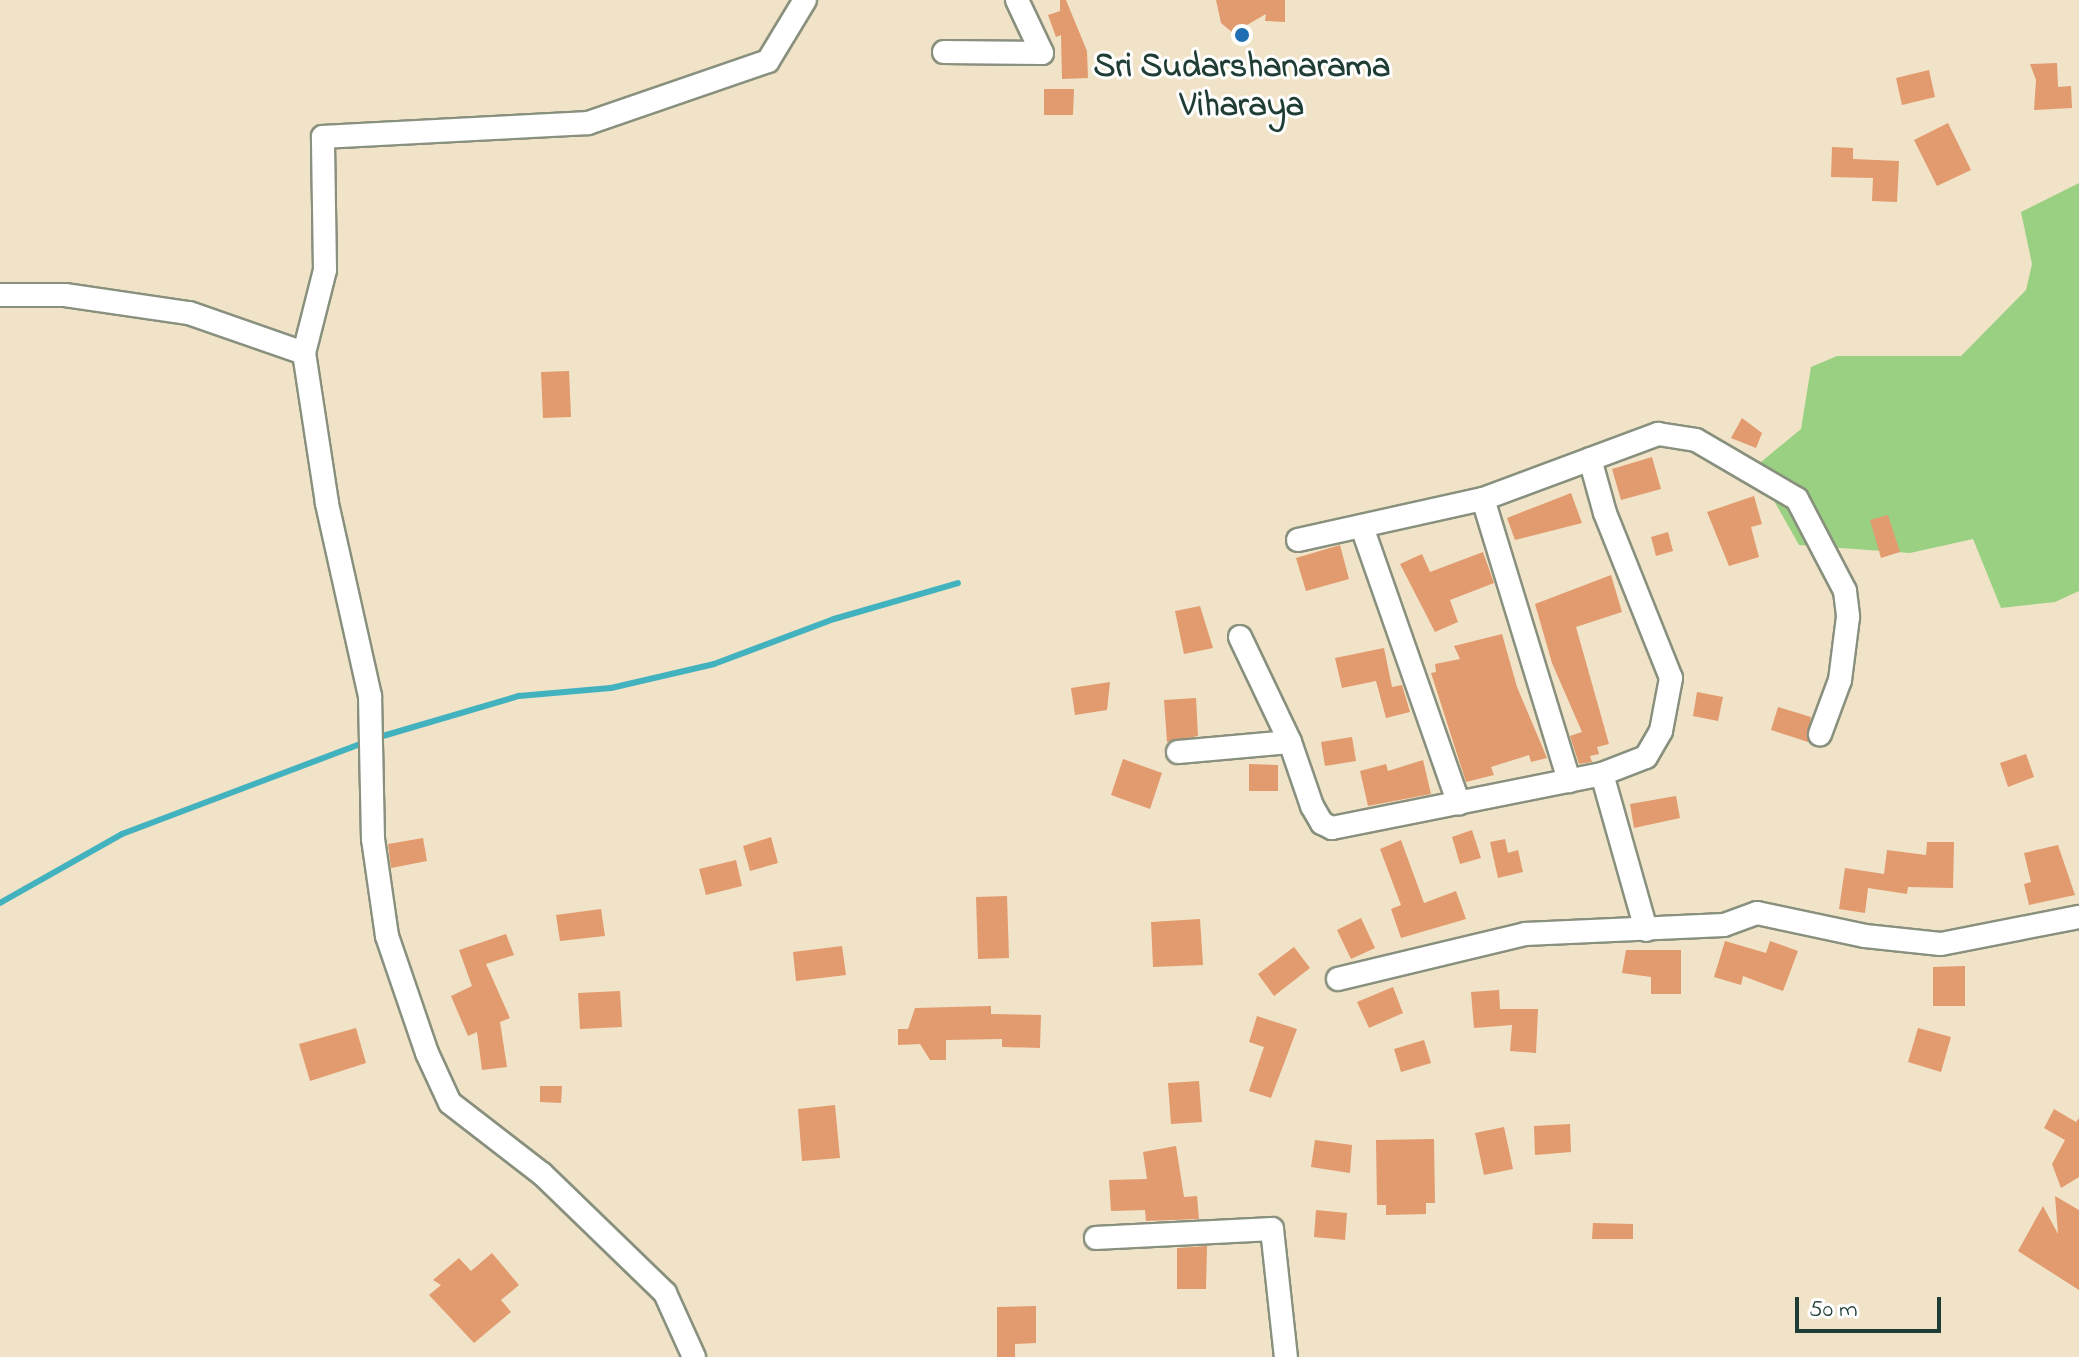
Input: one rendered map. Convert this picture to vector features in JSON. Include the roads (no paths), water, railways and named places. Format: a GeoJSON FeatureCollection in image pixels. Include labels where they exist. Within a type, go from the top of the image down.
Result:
{"type":"FeatureCollection","features":[{"type":"Feature","properties":{"kind":"street"},"geometry":{"type":"LineString","coordinates":[[694,1357],[665,1293],[542,1174],[450,1103],[427,1053],[387,936],[373,839],[370,696],[327,503],[304,353],[325,270],[323,137],[588,123],[768,61],[805,0]]}},
{"type":"Feature","properties":{"kind":"street"},"geometry":{"type":"LineString","coordinates":[[944,52],[1042,53],[1017,0]]}},
{"type":"Feature","properties":{"kind":"street"},"geometry":{"type":"LineString","coordinates":[[0,295],[65,295],[189,313],[304,353]]}},
{"type":"Feature","properties":{"kind":"street"},"geometry":{"type":"LineString","coordinates":[[1298,540],[1483,499],[1658,434],[1674,434],[1696,440],[1797,499],[1845,591],[1848,617],[1840,680],[1820,734]]}},
{"type":"Feature","properties":{"kind":"street"},"geometry":{"type":"LineString","coordinates":[[1240,637],[1290,742],[1312,806],[1322,823],[1332,828],[1602,774],[1646,757],[1661,731],[1671,678],[1605,513],[1590,459]]}},
{"type":"Feature","properties":{"kind":"street"},"geometry":{"type":"LineString","coordinates":[[1483,499],[1569,781]]}},
{"type":"Feature","properties":{"kind":"street"},"geometry":{"type":"LineString","coordinates":[[1362,527],[1459,804]]}},
{"type":"Feature","properties":{"kind":"street"},"geometry":{"type":"LineString","coordinates":[[1178,752],[1290,742]]}},
{"type":"Feature","properties":{"kind":"street"},"geometry":{"type":"LineString","coordinates":[[1602,774],[1646,930]]}},
{"type":"Feature","properties":{"kind":"street"},"geometry":{"type":"LineString","coordinates":[[1338,979],[1525,934],[1724,925],[1757,913],[1865,936],[1941,944],[2079,917]]}},
{"type":"Feature","properties":{"kind":"street"},"geometry":{"type":"LineString","coordinates":[[1096,1238],[1272,1229],[1286,1357]]}},
{"type":"Feature","properties":{"kind":"waterway"},"geometry":{"type":"LineString","coordinates":[[376,738],[519,696],[611,688],[714,664],[834,619],[958,583]]}},
{"type":"Feature","properties":{"kind":"waterway"},"geometry":{"type":"LineString","coordinates":[[0,903],[122,834],[366,742]]}},
{"type":"Feature","properties":{"kind":"place","name":"Sri Sudarshanarama Viharaya"},"geometry":{"type":"Point","coordinates":[1242,35]}}]}
